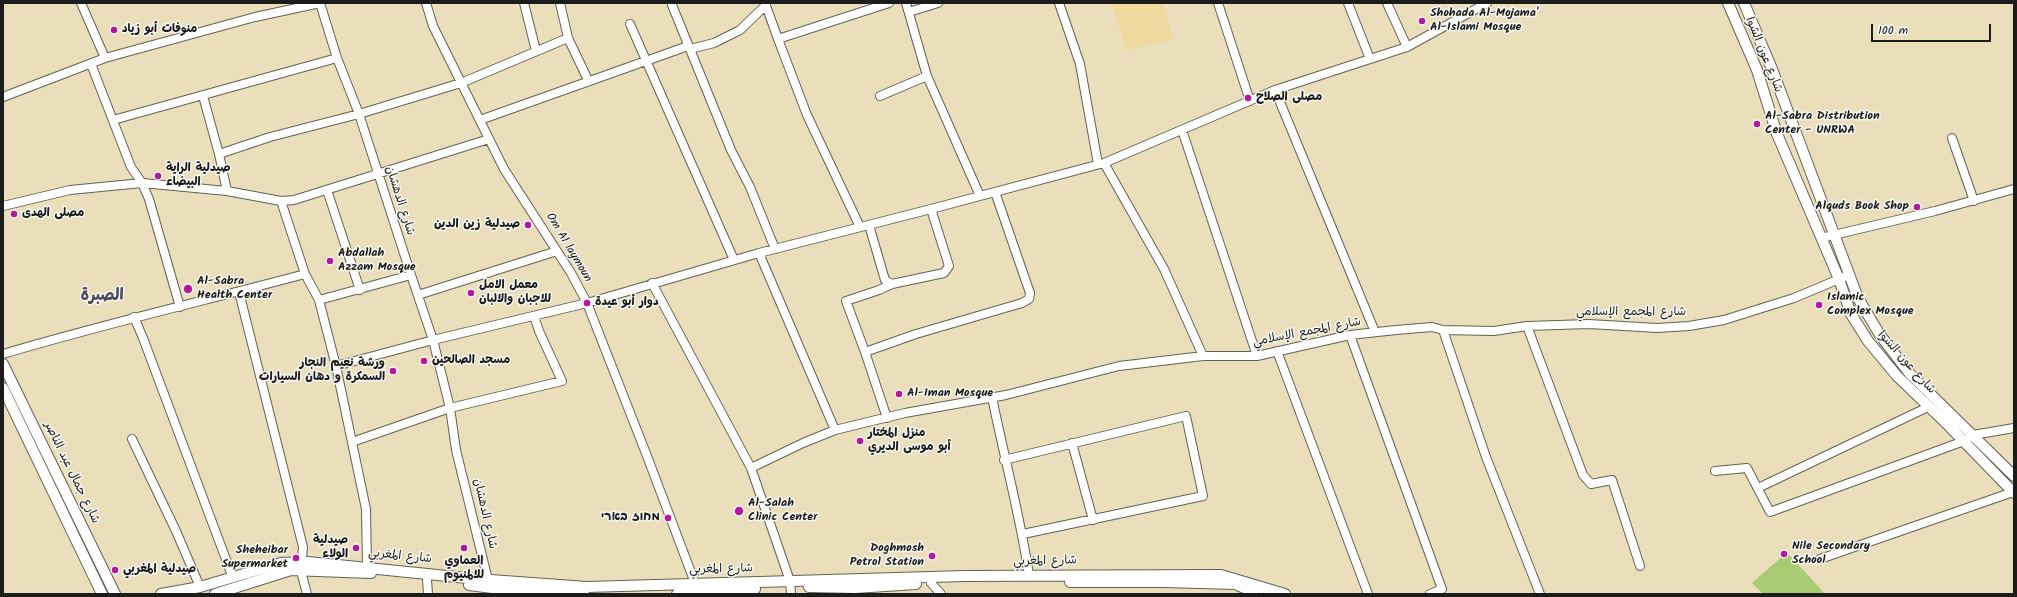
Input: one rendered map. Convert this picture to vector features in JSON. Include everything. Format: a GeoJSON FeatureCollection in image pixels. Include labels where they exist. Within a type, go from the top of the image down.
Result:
{"type":"FeatureCollection","features":[{"type":"Feature","properties":{"kind":"main road","name":"شارع عون الشوا"},"geometry":{"type":"LineString","coordinates":[[1728,3],[1757,70],[1777,134],[1839,279],[1850,314],[1868,341],[1897,376],[1928,407],[2014,476]]}},
{"type":"Feature","properties":{"kind":"main road","name":"شارع عون الشوا"},"geometry":{"type":"LineString","coordinates":[[1744,3],[1772,70],[1858,298],[1880,335],[1910,374],[1968,438],[2013,493]]}},
{"type":"Feature","properties":{"kind":"main road","name":"شارع جمال عبد الناصر"},"geometry":{"type":"LineString","coordinates":[[3,364],[115,594]]}},
{"type":"Feature","properties":{"kind":"main road","name":"شارع جمال عبد الناصر"},"geometry":{"type":"LineString","coordinates":[[3,388],[102,594]]}},
{"type":"Feature","properties":{"kind":"main road","name":"شارع المغربي"},"geometry":{"type":"LineString","coordinates":[[161,594],[200,587],[281,563],[427,579],[501,591],[584,594]]}},
{"type":"Feature","properties":{"kind":"main road","name":"شارع المغربي"},"geometry":{"type":"LineString","coordinates":[[215,594],[229,592],[301,566],[367,567],[488,580],[587,587],[695,583],[856,591],[931,583],[1165,582],[1235,584],[1258,594]]}},
{"type":"Feature","properties":{"kind":"main road","name":"شارع المغربي"},"geometry":{"type":"LineString","coordinates":[[677,594],[1029,575],[1221,575],[1285,594]]}},
{"type":"Feature","properties":{"kind":"street"},"geometry":{"type":"LineString","coordinates":[[81,3],[105,58]]}},
{"type":"Feature","properties":{"kind":"street"},"geometry":{"type":"LineString","coordinates":[[3,97],[105,58],[255,17],[320,3]]}},
{"type":"Feature","properties":{"kind":"street","name":"شارع الدهشان"},"geometry":{"type":"LineString","coordinates":[[320,3],[337,58],[359,114],[433,340],[450,408],[456,450],[488,580]]}},
{"type":"Feature","properties":{"kind":"street","name":"Om Al laymoun"},"geometry":{"type":"LineString","coordinates":[[426,3],[433,26],[504,169],[571,273],[586,303],[647,456],[695,583]]}},
{"type":"Feature","properties":{"kind":"street"},"geometry":{"type":"LineString","coordinates":[[524,3],[536,51]]}},
{"type":"Feature","properties":{"kind":"street"},"geometry":{"type":"LineString","coordinates":[[560,3],[568,38],[588,80]]}},
{"type":"Feature","properties":{"kind":"street"},"geometry":{"type":"LineString","coordinates":[[778,39],[889,3]]}},
{"type":"Feature","properties":{"kind":"street"},"geometry":{"type":"LineString","coordinates":[[906,3],[927,76],[980,196]]}},
{"type":"Feature","properties":{"kind":"street"},"geometry":{"type":"LineString","coordinates":[[909,12],[938,3]]}},
{"type":"Feature","properties":{"kind":"street"},"geometry":{"type":"LineString","coordinates":[[1059,3],[1080,64],[1101,164],[1164,269],[1203,356]]}},
{"type":"Feature","properties":{"kind":"street"},"geometry":{"type":"LineString","coordinates":[[1218,3],[1250,101]]}},
{"type":"Feature","properties":{"kind":"street"},"geometry":{"type":"LineString","coordinates":[[1348,3],[1370,59]]}},
{"type":"Feature","properties":{"kind":"street"},"geometry":{"type":"LineString","coordinates":[[1387,3],[1407,47]]}},
{"type":"Feature","properties":{"kind":"street"},"geometry":{"type":"LineString","coordinates":[[336,366],[433,340],[586,303],[759,253],[1101,164],[1182,130],[1222,111],[1275,90],[1407,47],[1477,5],[1487,3]]}},
{"type":"Feature","properties":{"kind":"street"},"geometry":{"type":"LineString","coordinates":[[480,120],[588,80],[689,48],[714,43],[740,30],[765,4],[807,115],[865,226],[885,280],[892,284]]}},
{"type":"Feature","properties":{"kind":"street"},"geometry":{"type":"LineString","coordinates":[[672,5],[731,150],[750,187],[775,249]]}},
{"type":"Feature","properties":{"kind":"street"},"geometry":{"type":"LineString","coordinates":[[630,24],[734,260]]}},
{"type":"Feature","properties":{"kind":"street"},"geometry":{"type":"LineString","coordinates":[[219,154],[270,137],[359,114],[461,83],[568,38]]}},
{"type":"Feature","properties":{"kind":"street"},"geometry":{"type":"LineString","coordinates":[[113,120],[337,58]]}},
{"type":"Feature","properties":{"kind":"street"},"geometry":{"type":"LineString","coordinates":[[91,64],[131,167],[142,183],[157,220],[180,308]]}},
{"type":"Feature","properties":{"kind":"street"},"geometry":{"type":"LineString","coordinates":[[880,96],[927,76]]}},
{"type":"Feature","properties":{"kind":"street"},"geometry":{"type":"LineString","coordinates":[[1275,90],[1375,332]]}},
{"type":"Feature","properties":{"kind":"street"},"geometry":{"type":"LineString","coordinates":[[202,96],[219,154],[227,191]]}},
{"type":"Feature","properties":{"kind":"street"},"geometry":{"type":"LineString","coordinates":[[1182,130],[1257,356]]}},
{"type":"Feature","properties":{"kind":"street"},"geometry":{"type":"LineString","coordinates":[[1952,138],[1974,201]]}},
{"type":"Feature","properties":{"kind":"street"},"geometry":{"type":"LineString","coordinates":[[3,206],[29,202],[70,190],[142,183],[227,191],[281,201],[327,190],[378,175],[489,139]]}},
{"type":"Feature","properties":{"kind":"street"},"geometry":{"type":"LineString","coordinates":[[1821,238],[1974,201],[2014,189]]}},
{"type":"Feature","properties":{"kind":"street"},"geometry":{"type":"LineString","coordinates":[[327,190],[360,290]]}},
{"type":"Feature","properties":{"kind":"street"},"geometry":{"type":"LineString","coordinates":[[866,352],[916,334],[1022,303],[1029,299],[1030,293],[995,192]]}},
{"type":"Feature","properties":{"kind":"street"},"geometry":{"type":"LineString","coordinates":[[281,201],[305,274],[318,300],[336,366],[366,509],[367,567]]}},
{"type":"Feature","properties":{"kind":"street"},"geometry":{"type":"LineString","coordinates":[[887,418],[866,352],[846,301],[892,284],[947,270],[949,266],[931,209]]}},
{"type":"Feature","properties":{"kind":"street"},"geometry":{"type":"LineString","coordinates":[[418,295],[557,251]]}},
{"type":"Feature","properties":{"kind":"street"},"geometry":{"type":"LineString","coordinates":[[759,253],[835,430]]}},
{"type":"Feature","properties":{"kind":"street"},"geometry":{"type":"LineString","coordinates":[[3,354],[134,317],[180,308],[305,274]]}},
{"type":"Feature","properties":{"kind":"street"},"geometry":{"type":"LineString","coordinates":[[318,300],[360,290],[411,275]]}},
{"type":"Feature","properties":{"kind":"street","name":"شارع المجمع الإسلامي"},"geometry":{"type":"LineString","coordinates":[[751,468],[803,443],[835,430],[992,397],[1119,366],[1203,356],[1257,356],[1350,336],[1375,332],[1432,327],[1443,330],[1494,332],[1526,326],[1589,324],[1657,328],[1688,326],[1724,320],[1780,302],[1850,275]]}},
{"type":"Feature","properties":{"kind":"street"},"geometry":{"type":"LineString","coordinates":[[652,283],[751,468],[791,587]]}},
{"type":"Feature","properties":{"kind":"street"},"geometry":{"type":"LineString","coordinates":[[239,292],[303,547],[301,566],[307,594]]}},
{"type":"Feature","properties":{"kind":"street"},"geometry":{"type":"LineString","coordinates":[[352,442],[450,408],[562,381],[534,316]]}},
{"type":"Feature","properties":{"kind":"street"},"geometry":{"type":"LineString","coordinates":[[134,317],[146,345],[233,578]]}},
{"type":"Feature","properties":{"kind":"street"},"geometry":{"type":"LineString","coordinates":[[1526,326],[1583,475],[1591,484],[1612,480],[1640,566]]}},
{"type":"Feature","properties":{"kind":"street"},"geometry":{"type":"LineString","coordinates":[[1443,330],[1486,457],[1540,594]]}},
{"type":"Feature","properties":{"kind":"street"},"geometry":{"type":"LineString","coordinates":[[1350,336],[1442,589],[1430,594]]}},
{"type":"Feature","properties":{"kind":"street"},"geometry":{"type":"LineString","coordinates":[[1277,351],[1368,594]]}},
{"type":"Feature","properties":{"kind":"street"},"geometry":{"type":"LineString","coordinates":[[992,397],[1004,460],[1022,534],[1029,575]]}},
{"type":"Feature","properties":{"kind":"street"},"geometry":{"type":"LineString","coordinates":[[1758,488],[1928,407]]}},
{"type":"Feature","properties":{"kind":"street"},"geometry":{"type":"LineString","coordinates":[[1004,460],[1186,416],[1203,496],[1022,534]]}},
{"type":"Feature","properties":{"kind":"street"},"geometry":{"type":"LineString","coordinates":[[1715,471],[1747,468],[1770,512],[1968,438],[2014,428]]}},
{"type":"Feature","properties":{"kind":"street"},"geometry":{"type":"LineString","coordinates":[[132,439],[171,519],[200,587]]}},
{"type":"Feature","properties":{"kind":"street"},"geometry":{"type":"LineString","coordinates":[[1072,443],[1093,520]]}},
{"type":"Feature","properties":{"kind":"street"},"geometry":{"type":"LineString","coordinates":[[1820,559],[2013,493]]}},
{"type":"Feature","properties":{"kind":"street"},"geometry":{"type":"LineString","coordinates":[[427,579],[428,594]]}},
{"type":"Feature","properties":{"kind":"street"},"geometry":{"type":"LineString","coordinates":[[488,580],[501,591]]}},
{"type":"Feature","properties":{"kind":"street"},"geometry":{"type":"LineString","coordinates":[[931,583],[941,594]]}},
{"type":"Feature","properties":{"kind":"green space"},"geometry":{"type":"Polygon","coordinates":[[[1787,552],[1825,594],[1763,594],[1752,583],[1787,552]]]}},
{"type":"Feature","properties":{"kind":"sand"},"geometry":{"type":"Polygon","coordinates":[[[1112,3],[1162,3],[1174,40],[1126,50],[1112,3]]]}},
{"type":"Feature","properties":{"kind":"place","name":"Shohada Al-Mojama' Al-Islami Mosque"},"geometry":{"type":"Point","coordinates":[1422,21]}},
{"type":"Feature","properties":{"kind":"place","name":"منوفات أبو زياد"},"geometry":{"type":"Point","coordinates":[114,30]}},
{"type":"Feature","properties":{"kind":"place","name":"مصلى الصلاح"},"geometry":{"type":"Point","coordinates":[1248,98]}},
{"type":"Feature","properties":{"kind":"place","name":"Al-Sabra Distribution Center - UNRWA"},"geometry":{"type":"Point","coordinates":[1757,124]}},
{"type":"Feature","properties":{"kind":"place","name":"صيدلية الراية البيضاء"},"geometry":{"type":"Point","coordinates":[158,176]}},
{"type":"Feature","properties":{"kind":"place","name":"Alquds Book Shop"},"geometry":{"type":"Point","coordinates":[1917,207]}},
{"type":"Feature","properties":{"kind":"place","name":"مصلى الهدى"},"geometry":{"type":"Point","coordinates":[14,214]}},
{"type":"Feature","properties":{"kind":"place","name":"صيدلية زين الدين"},"geometry":{"type":"Point","coordinates":[528,225]}},
{"type":"Feature","properties":{"kind":"place","name":"Abdallah Azzam Mosque"},"geometry":{"type":"Point","coordinates":[330,261]}},
{"type":"Feature","properties":{"kind":"place","name":"Al-Sabra Health Center"},"geometry":{"type":"Point","coordinates":[188,289]}},
{"type":"Feature","properties":{"kind":"place","name":"معمل الامل للاجبان والالبان"},"geometry":{"type":"Point","coordinates":[471,293]}},
{"type":"Feature","properties":{"kind":"place","name":"دوار أبو عيدة"},"geometry":{"type":"Point","coordinates":[587,303]}},
{"type":"Feature","properties":{"kind":"place","name":"Islamic Complex Mosque"},"geometry":{"type":"Point","coordinates":[1819,305]}},
{"type":"Feature","properties":{"kind":"place","name":"مسجد الصالحين"},"geometry":{"type":"Point","coordinates":[424,361]}},
{"type":"Feature","properties":{"kind":"place","name":"ورشة نعيم النجار السمكرة و دهان السيارات"},"geometry":{"type":"Point","coordinates":[393,371]}},
{"type":"Feature","properties":{"kind":"place","name":"Al-Iman Mosque"},"geometry":{"type":"Point","coordinates":[899,394]}},
{"type":"Feature","properties":{"kind":"place","name":"منزل المختار أبو موسى الديري"},"geometry":{"type":"Point","coordinates":[860,441]}},
{"type":"Feature","properties":{"kind":"place","name":"Al-Salah Clinic Center"},"geometry":{"type":"Point","coordinates":[739,511]}},
{"type":"Feature","properties":{"kind":"place","name":"מחוז בארי"},"geometry":{"type":"Point","coordinates":[668,518]}},
{"type":"Feature","properties":{"kind":"place","name":"صيدلية الولاء"},"geometry":{"type":"Point","coordinates":[356,548]}},
{"type":"Feature","properties":{"kind":"place","name":"العماوي للالمنيوم"},"geometry":{"type":"Point","coordinates":[464,548]}},
{"type":"Feature","properties":{"kind":"place","name":"Nile Secondary School"},"geometry":{"type":"Point","coordinates":[1784,554]}},
{"type":"Feature","properties":{"kind":"place","name":"Doghmosh Petrol Station"},"geometry":{"type":"Point","coordinates":[932,556]}},
{"type":"Feature","properties":{"kind":"place","name":"Sheheibar Supermarket"},"geometry":{"type":"Point","coordinates":[296,558]}},
{"type":"Feature","properties":{"kind":"place","name":"صيدلية المغربي"},"geometry":{"type":"Point","coordinates":[115,570]}},
{"type":"Feature","properties":{"kind":"district","name":"الصبرة"},"geometry":{"type":"Point","coordinates":[102,297]}}]}
